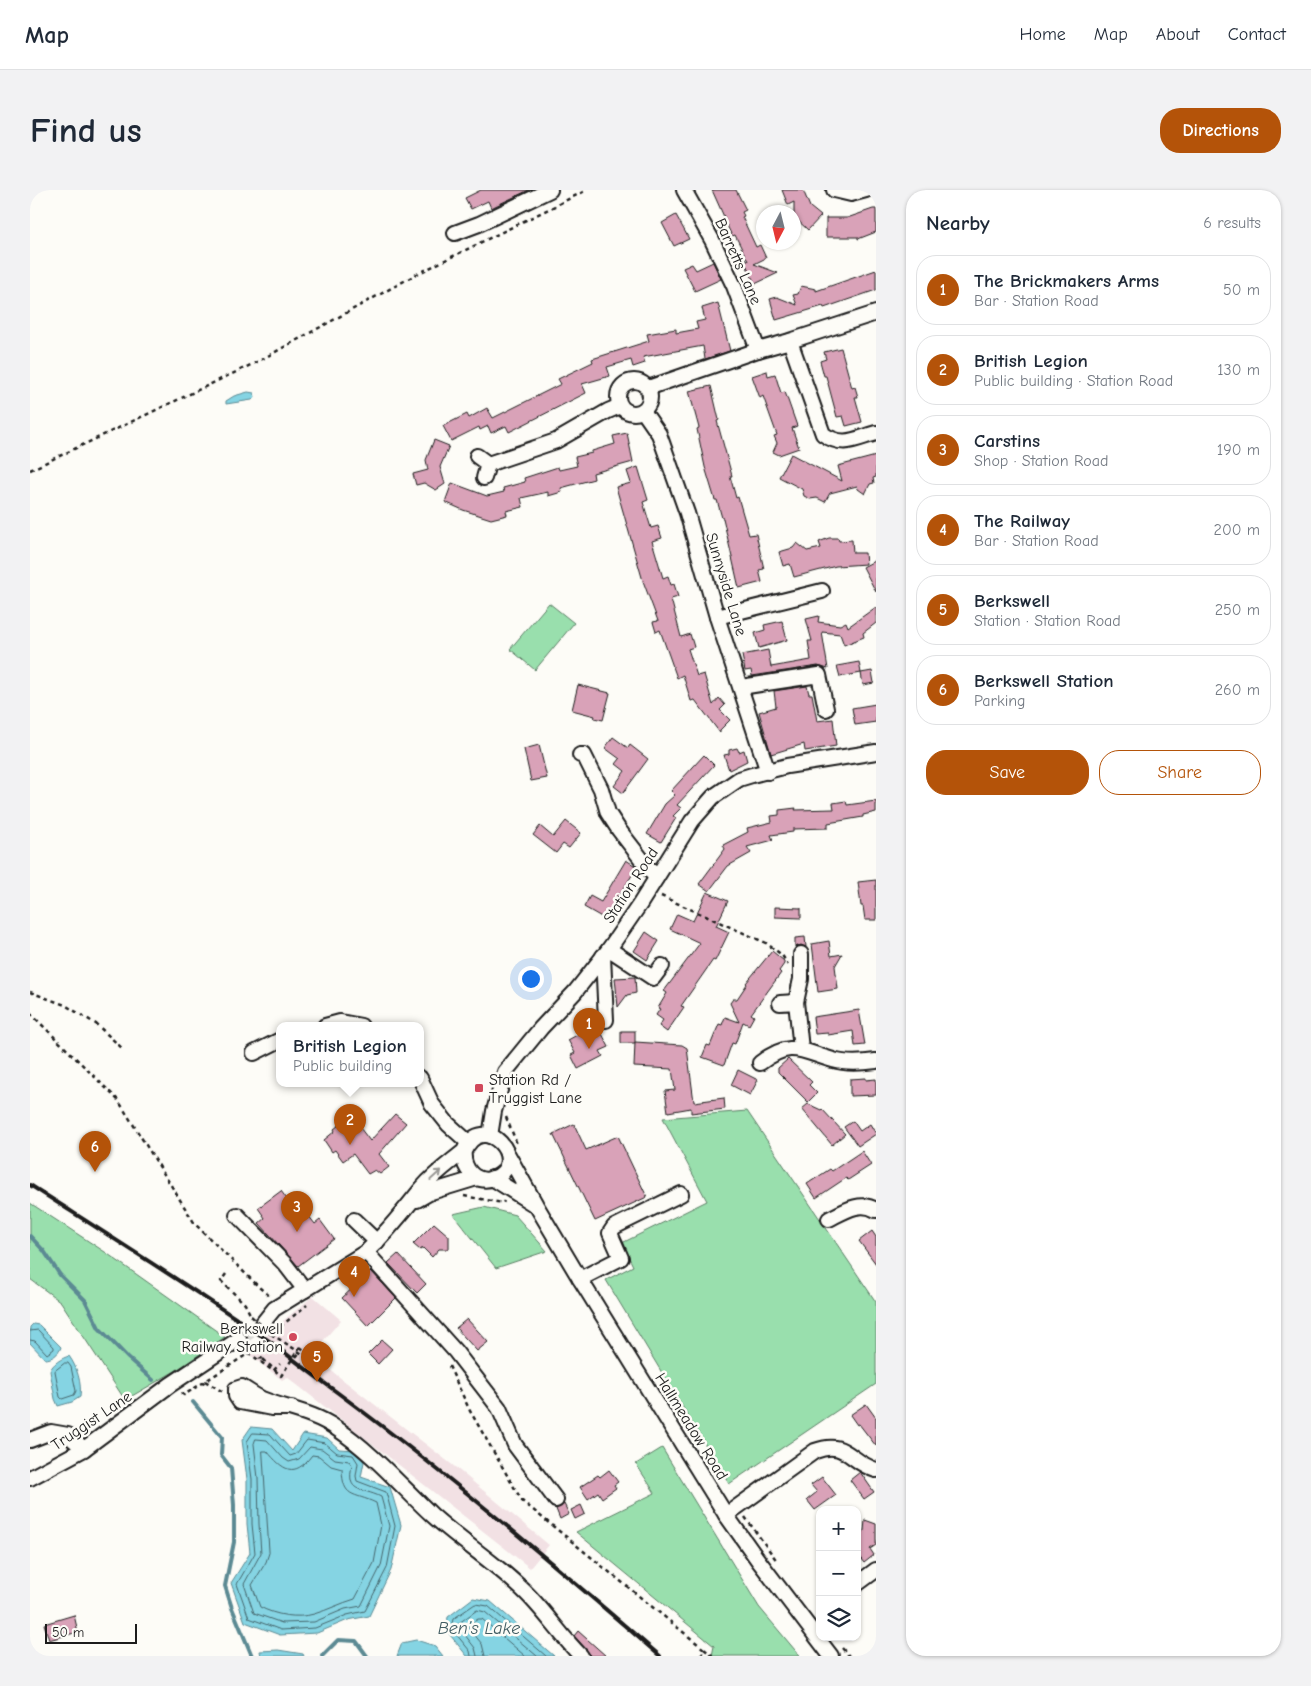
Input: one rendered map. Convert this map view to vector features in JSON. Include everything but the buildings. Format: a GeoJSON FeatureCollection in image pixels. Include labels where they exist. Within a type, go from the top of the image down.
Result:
{"type":"FeatureCollection","features":[{"type":"Feature","properties":{"kind":"street"},"geometry":{"type":"LineString","coordinates":[[454,233],[488,220],[550,190]]}},
{"type":"Feature","properties":{"kind":"street","name":"Barretts Lane"},"geometry":{"type":"LineString","coordinates":[[684,190],[712,240],[734,286],[758,350]]}},
{"type":"Feature","properties":{"kind":"street"},"geometry":{"type":"LineString","coordinates":[[834,190],[851,194],[866,190]]}},
{"type":"Feature","properties":{"kind":"street"},"geometry":{"type":"LineString","coordinates":[[648,388],[758,350],[876,313]]}},
{"type":"Feature","properties":{"kind":"street"},"geometry":{"type":"LineString","coordinates":[[790,341],[824,434],[832,441],[846,442],[876,433]]}},
{"type":"Feature","properties":{"kind":"street"},"geometry":{"type":"LineString","coordinates":[[634,380],[648,388],[650,392],[649,403],[643,411],[633,413],[624,410],[620,406],[618,391],[625,383],[634,380]]}},
{"type":"Feature","properties":{"kind":"street"},"geometry":{"type":"LineString","coordinates":[[488,464],[556,441],[620,406]]}},
{"type":"Feature","properties":{"kind":"street","name":"Sunnyside Lane"},"geometry":{"type":"LineString","coordinates":[[643,411],[659,434],[687,513],[717,617],[768,772]]}},
{"type":"Feature","properties":{"kind":"street"},"geometry":{"type":"LineString","coordinates":[[477,456],[488,464]]}},
{"type":"Feature","properties":{"kind":"street"},"geometry":{"type":"LineString","coordinates":[[484,478],[488,464]]}},
{"type":"Feature","properties":{"kind":"street"},"geometry":{"type":"LineString","coordinates":[[717,617],[822,591]]}},
{"type":"Feature","properties":{"kind":"street"},"geometry":{"type":"LineString","coordinates":[[741,687],[819,675],[826,709]]}},
{"type":"Feature","properties":{"kind":"street","name":"Station Road"},"geometry":{"type":"LineString","coordinates":[[490,1136],[505,1072],[541,1028],[575,992],[606,953],[692,821],[713,797],[740,779],[752,775],[787,766],[876,752]]}},
{"type":"Feature","properties":{"kind":"street"},"geometry":{"type":"LineString","coordinates":[[580,755],[584,755],[590,765],[601,790],[608,814],[656,878]]}},
{"type":"Feature","properties":{"kind":"street"},"geometry":{"type":"LineString","coordinates":[[606,953],[651,981],[662,966]]}},
{"type":"Feature","properties":{"kind":"street"},"geometry":{"type":"LineString","coordinates":[[606,953],[606,1020]]}},
{"type":"Feature","properties":{"kind":"street"},"geometry":{"type":"LineString","coordinates":[[801,954],[801,979],[796,1002],[801,1049]]}},
{"type":"Feature","properties":{"kind":"street"},"geometry":{"type":"LineString","coordinates":[[780,1003],[796,1002]]}},
{"type":"Feature","properties":{"kind":"street"},"geometry":{"type":"LineString","coordinates":[[254,1052],[276,1042]]}},
{"type":"Feature","properties":{"kind":"street"},"geometry":{"type":"LineString","coordinates":[[760,1063],[771,1054],[786,1048],[801,1049],[835,1061],[862,1063],[876,1061]]}},
{"type":"Feature","properties":{"kind":"street"},"geometry":{"type":"LineString","coordinates":[[267,1329],[274,1309],[366,1252],[377,1242],[424,1186],[467,1147],[477,1137],[490,1136],[513,1151],[505,1168],[497,1176],[486,1180],[477,1178],[468,1170],[465,1164],[467,1147],[432,1104],[424,1087]]}},
{"type":"Feature","properties":{"kind":"street","name":"Hallmeadow Road"},"geometry":{"type":"LineString","coordinates":[[513,1151],[536,1205],[580,1279],[831,1656]]}},
{"type":"Feature","properties":{"kind":"street"},"geometry":{"type":"LineString","coordinates":[[412,1202],[431,1192],[477,1178]]}},
{"type":"Feature","properties":{"kind":"street","name":"Hallmeadow Road"},"geometry":{"type":"LineString","coordinates":[[492,1178],[536,1205]]}},
{"type":"Feature","properties":{"kind":"street"},"geometry":{"type":"LineString","coordinates":[[580,1279],[621,1258],[610,1233],[614,1227],[682,1194]]}},
{"type":"Feature","properties":{"kind":"street"},"geometry":{"type":"LineString","coordinates":[[829,1219],[859,1206],[872,1207],[876,1210]]}},
{"type":"Feature","properties":{"kind":"street"},"geometry":{"type":"LineString","coordinates":[[237,1215],[285,1264],[304,1290]]}},
{"type":"Feature","properties":{"kind":"street"},"geometry":{"type":"LineString","coordinates":[[354,1220],[377,1242]]}},
{"type":"Feature","properties":{"kind":"street"},"geometry":{"type":"LineString","coordinates":[[366,1252],[455,1351],[499,1408],[515,1445],[556,1500]]}},
{"type":"Feature","properties":{"kind":"street"},"geometry":{"type":"LineString","coordinates":[[174,1389],[239,1339]]}},
{"type":"Feature","properties":{"kind":"street","name":"Truggist Lane"},"geometry":{"type":"LineString","coordinates":[[30,1478],[84,1449],[174,1389]]}},
{"type":"Feature","properties":{"kind":"street"},"geometry":{"type":"LineString","coordinates":[[236,1396],[240,1402],[272,1408],[292,1408],[315,1415],[337,1428],[374,1458],[434,1516],[489,1560],[531,1598],[581,1656]]}},
{"type":"Feature","properties":{"kind":"street"},"geometry":{"type":"LineString","coordinates":[[30,1440],[51,1432],[60,1433],[68,1435],[84,1449]]}},
{"type":"Feature","properties":{"kind":"street"},"geometry":{"type":"LineString","coordinates":[[732,1510],[815,1452],[826,1447],[836,1447],[865,1467],[876,1470]]}},
{"type":"Feature","properties":{"kind":"street"},"geometry":{"type":"LineString","coordinates":[[861,1581],[876,1570]]}},
{"type":"Feature","properties":{"kind":"path"},"geometry":{"type":"LineString","coordinates":[[30,470],[257,362],[417,274],[587,190]]}},
{"type":"Feature","properties":{"kind":"path"},"geometry":{"type":"LineString","coordinates":[[648,891],[766,943],[782,955],[789,967]]}},
{"type":"Feature","properties":{"kind":"path"},"geometry":{"type":"LineString","coordinates":[[30,992],[65,1005],[96,1024],[123,1049]]}},
{"type":"Feature","properties":{"kind":"path"},"geometry":{"type":"LineString","coordinates":[[30,1013],[118,1100],[195,1224],[260,1288],[277,1302]]}},
{"type":"Feature","properties":{"kind":"path"},"geometry":{"type":"LineString","coordinates":[[498,1097],[513,1151]]}},
{"type":"Feature","properties":{"kind":"path"},"geometry":{"type":"LineString","coordinates":[[461,1196],[470,1196],[502,1204],[511,1189]]}},
{"type":"Feature","properties":{"kind":"path"},"geometry":{"type":"LineString","coordinates":[[174,1389],[184,1395],[249,1353],[261,1359],[281,1376],[300,1348],[306,1352],[304,1355],[300,1352],[267,1329],[251,1316],[245,1304],[221,1281],[226,1274]]}},
{"type":"Feature","properties":{"kind":"path"},"geometry":{"type":"LineString","coordinates":[[267,1329],[307,1305]]}},
{"type":"Feature","properties":{"kind":"path"},"geometry":{"type":"LineString","coordinates":[[455,1351],[449,1359],[448,1365],[470,1411],[522,1501],[713,1656]]}},
{"type":"Feature","properties":{"kind":"path"},"geometry":{"type":"LineString","coordinates":[[296,1357],[300,1352]]}},
{"type":"Feature","properties":{"kind":"path"},"geometry":{"type":"LineString","coordinates":[[261,1359],[273,1371],[280,1364]]}},
{"type":"Feature","properties":{"kind":"path"},"geometry":{"type":"LineString","coordinates":[[205,1381],[224,1392],[236,1396]]}},
{"type":"Feature","properties":{"kind":"path"},"geometry":{"type":"LineString","coordinates":[[732,1510],[781,1568]]}},
{"type":"Feature","properties":{"kind":"path"},"geometry":{"type":"LineString","coordinates":[[702,1656],[704,1649]]}},
{"type":"Feature","properties":{"kind":"shaded area"},"geometry":{"type":"Polygon","coordinates":[[[313,1296],[341,1320],[311,1355],[455,1467],[549,1545],[530,1568],[287,1377],[282,1380],[250,1355],[271,1331],[313,1296]]]}},
{"type":"Feature","properties":{"kind":"green space"},"geometry":{"type":"Polygon","coordinates":[[[549,603],[574,623],[535,670],[510,649],[549,603]]]}},
{"type":"Feature","properties":{"kind":"green space"},"geometry":{"type":"Polygon","coordinates":[[[747,1111],[876,1302],[876,1384],[729,1484],[606,1280],[633,1266],[622,1243],[707,1201],[663,1118],[747,1111]]]}},
{"type":"Feature","properties":{"kind":"green space"},"geometry":{"type":"Polygon","coordinates":[[[30,1203],[105,1252],[225,1337],[175,1371],[125,1400],[61,1302],[30,1279],[30,1203]]]}},
{"type":"Feature","properties":{"kind":"green space"},"geometry":{"type":"Polygon","coordinates":[[[484,1207],[515,1215],[547,1251],[496,1268],[453,1214],[484,1207]]]}},
{"type":"Feature","properties":{"kind":"green space"},"geometry":{"type":"Polygon","coordinates":[[[662,1448],[759,1607],[800,1656],[712,1656],[714,1646],[576,1532],[655,1493],[636,1464],[662,1448]]]}},
{"type":"Feature","properties":{"kind":"water"},"geometry":{"type":"Polygon","coordinates":[[[248,392],[254,393],[255,397],[252,400],[226,404],[226,401],[234,396],[248,392]]]}},
{"type":"Feature","properties":{"kind":"water"},"geometry":{"type":"Polygon","coordinates":[[[33,1324],[39,1325],[61,1347],[55,1356],[45,1359],[30,1343],[30,1327],[33,1324]]]}},
{"type":"Feature","properties":{"kind":"water"},"geometry":{"type":"Polygon","coordinates":[[[69,1356],[78,1375],[80,1397],[72,1402],[58,1406],[50,1371],[63,1358],[69,1356]]]}},
{"type":"Feature","properties":{"kind":"water"},"geometry":{"type":"Polygon","coordinates":[[[251,1427],[272,1429],[292,1451],[303,1434],[327,1438],[339,1449],[356,1450],[364,1462],[361,1477],[390,1487],[401,1525],[391,1570],[369,1616],[348,1620],[317,1633],[280,1635],[245,1622],[231,1583],[250,1553],[247,1524],[247,1479],[242,1440],[251,1427]]]}},
{"type":"Feature","properties":{"kind":"water","name":"Ben’s Lake"},"geometry":{"type":"Polygon","coordinates":[[[473,1598],[490,1601],[554,1656],[467,1656],[446,1630],[448,1617],[473,1598]]]}},
{"type":"Feature","properties":{"kind":"water"},"geometry":{"type":"Polygon","coordinates":[[[416,1640],[435,1646],[443,1656],[397,1656],[402,1643],[416,1640]]]}},
{"type":"Feature","properties":{"kind":"water"},"geometry":{"type":"Polygon","coordinates":[[[278,1650],[303,1654],[304,1656],[261,1656],[260,1651],[278,1650]]]}},
{"type":"Feature","properties":{"kind":"waterway"},"geometry":{"type":"LineString","coordinates":[[30,1236],[44,1251],[60,1275],[85,1300],[99,1328],[153,1380]]}},
{"type":"Feature","properties":{"kind":"waterway"},"geometry":{"type":"LineString","coordinates":[[193,1402],[222,1437],[221,1455],[231,1468],[234,1542],[225,1586],[252,1656]]}},
{"type":"Feature","properties":{"kind":"waterway"},"geometry":{"type":"LineString","coordinates":[[322,1656],[338,1640],[356,1641],[367,1656]]}},
{"type":"Feature","properties":{"kind":"tunnel"},"geometry":{"type":"LineString","coordinates":[[239,1339],[262,1324]]}},
{"type":"Feature","properties":{"kind":"railway"},"geometry":{"type":"LineString","coordinates":[[30,1185],[277,1347],[449,1479],[660,1656]]}},
{"type":"Feature","properties":{"kind":"place","name":"The Brickmakers Arms"},"geometry":{"type":"Point","coordinates":[589,1049]}},
{"type":"Feature","properties":{"kind":"place","name":"Station Rd / Truggist Lane"},"geometry":{"type":"Point","coordinates":[479,1088]}},
{"type":"Feature","properties":{"kind":"place","name":"British Legion"},"geometry":{"type":"Point","coordinates":[350,1145]}},
{"type":"Feature","properties":{"kind":"place","name":"Berkswell Station"},"geometry":{"type":"Point","coordinates":[95,1172]}},
{"type":"Feature","properties":{"kind":"place","name":"Carstins"},"geometry":{"type":"Point","coordinates":[297,1232]}},
{"type":"Feature","properties":{"kind":"place","name":"The Railway"},"geometry":{"type":"Point","coordinates":[354,1297]}},
{"type":"Feature","properties":{"kind":"place","name":"Berkswell Railway Station"},"geometry":{"type":"Point","coordinates":[293,1337]}},
{"type":"Feature","properties":{"kind":"place","name":"Berkswell"},"geometry":{"type":"Point","coordinates":[317,1382]}}]}
